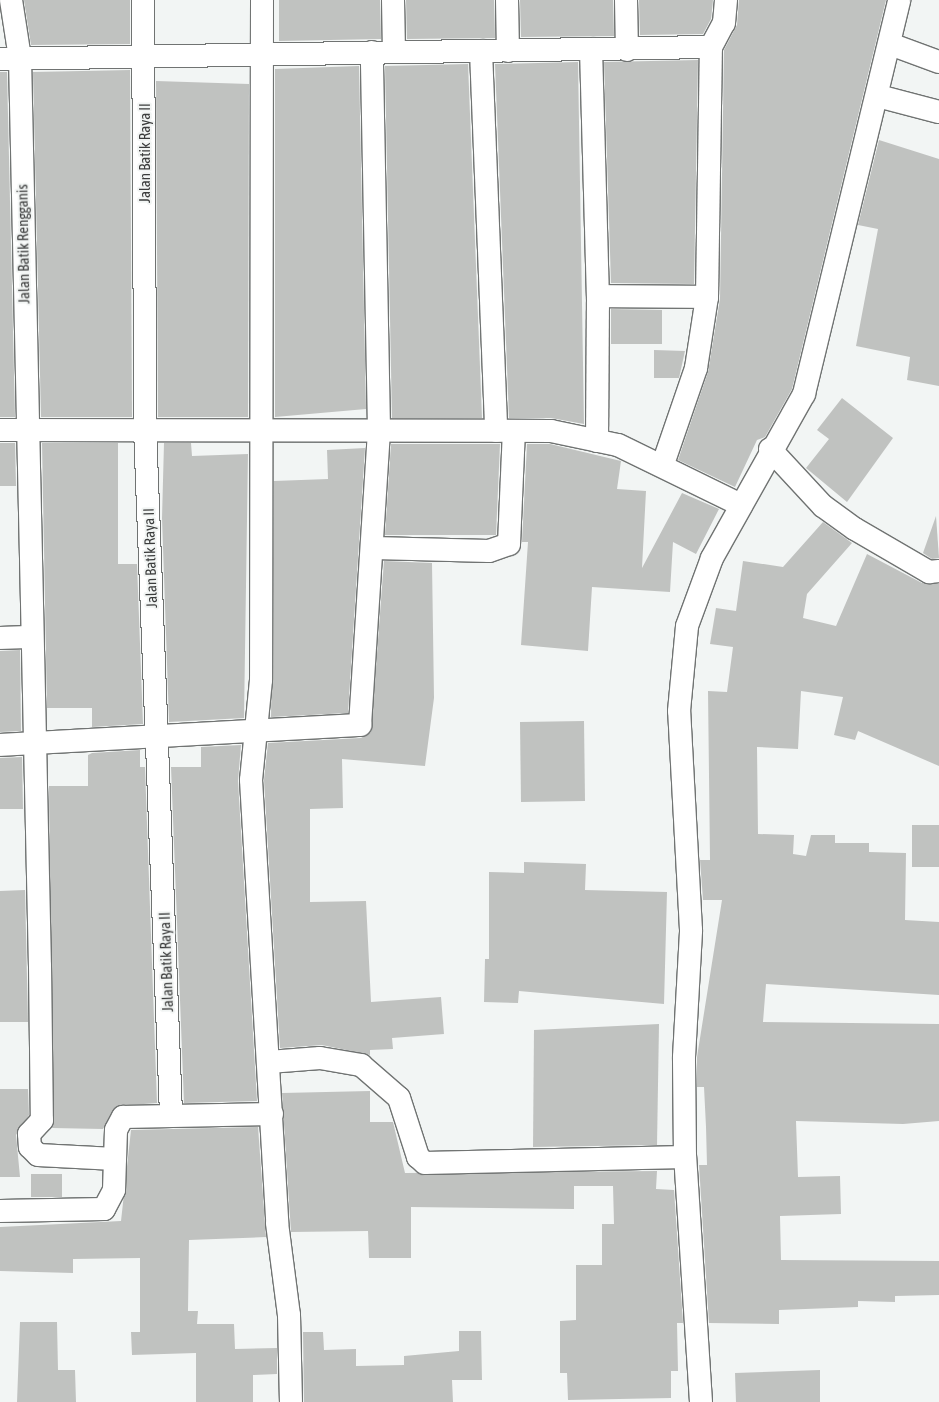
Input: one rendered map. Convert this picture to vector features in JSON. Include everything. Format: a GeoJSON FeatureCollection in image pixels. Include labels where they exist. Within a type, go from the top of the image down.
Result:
{"type":"FeatureCollection","features":[{"type":"Feature","properties":{"kind":"street","name":"Jalan Batik Rengganis"},"geometry":{"type":"LineString","coordinates":[[11,0],[10,59],[26,429],[32,638],[42,1120],[29,1134],[30,1147],[38,1155],[115,1159]]}},
{"type":"Feature","properties":{"kind":"street","name":"Jalan Batik Raya II"},"geometry":{"type":"LineString","coordinates":[[143,0],[145,58],[145,428],[171,1115]]}},
{"type":"Feature","properties":{"kind":"street"},"geometry":{"type":"LineString","coordinates":[[262,0],[261,58],[264,120],[258,428],[261,680],[251,780],[272,1114],[276,1223],[289,1316],[291,1402]]}},
{"type":"Feature","properties":{"kind":"street"},"geometry":{"type":"LineString","coordinates":[[393,0],[394,50]]}},
{"type":"Feature","properties":{"kind":"street"},"geometry":{"type":"LineString","coordinates":[[507,0],[508,51]]}},
{"type":"Feature","properties":{"kind":"street"},"geometry":{"type":"LineString","coordinates":[[626,0],[627,50]]}},
{"type":"Feature","properties":{"kind":"street"},"geometry":{"type":"LineString","coordinates":[[663,464],[696,368],[707,297],[711,48],[724,23],[726,0]]}},
{"type":"Feature","properties":{"kind":"street"},"geometry":{"type":"LineString","coordinates":[[702,1402],[685,1157],[684,1057],[691,930],[679,711],[687,626],[712,558],[770,449],[804,394],[878,96],[899,0]]}},
{"type":"Feature","properties":{"kind":"street"},"geometry":{"type":"LineString","coordinates":[[890,44],[939,62]]}},
{"type":"Feature","properties":{"kind":"street"},"geometry":{"type":"LineString","coordinates":[[10,59],[261,58],[394,50],[508,51],[711,48]]}},
{"type":"Feature","properties":{"kind":"street"},"geometry":{"type":"LineString","coordinates":[[591,49],[598,296],[597,441]]}},
{"type":"Feature","properties":{"kind":"street"},"geometry":{"type":"LineString","coordinates":[[374,548],[490,551],[509,544],[505,431],[481,51]]}},
{"type":"Feature","properties":{"kind":"street"},"geometry":{"type":"LineString","coordinates":[[0,745],[158,736],[257,734],[360,725],[374,548],[379,429],[372,52]]}},
{"type":"Feature","properties":{"kind":"street"},"geometry":{"type":"LineString","coordinates":[[878,96],[939,112]]}},
{"type":"Feature","properties":{"kind":"street"},"geometry":{"type":"LineString","coordinates":[[598,296],[707,297]]}},
{"type":"Feature","properties":{"kind":"street"},"geometry":{"type":"LineString","coordinates":[[0,430],[258,428],[551,431],[597,441],[663,464],[741,505]]}},
{"type":"Feature","properties":{"kind":"street"},"geometry":{"type":"LineString","coordinates":[[770,449],[823,506],[854,529],[929,572],[939,571]]}},
{"type":"Feature","properties":{"kind":"street"},"geometry":{"type":"LineString","coordinates":[[0,638],[32,638]]}},
{"type":"Feature","properties":{"kind":"street"},"geometry":{"type":"LineString","coordinates":[[269,1062],[320,1058],[361,1065],[399,1098],[418,1157],[425,1163],[685,1157]]}},
{"type":"Feature","properties":{"kind":"street"},"geometry":{"type":"LineString","coordinates":[[0,1211],[104,1209],[114,1190],[118,1121],[130,1115],[272,1114]]}},
{"type":"Feature","properties":{"kind":"building"},"geometry":{"type":"Polygon","coordinates":[[[24,0],[130,0],[130,44],[31,45],[24,0]]]}},
{"type":"Feature","properties":{"kind":"building"},"geometry":{"type":"Polygon","coordinates":[[[279,0],[380,0],[381,39],[279,41],[279,0]]]}},
{"type":"Feature","properties":{"kind":"building"},"geometry":{"type":"Polygon","coordinates":[[[406,0],[494,0],[495,38],[407,39],[406,0]]]}},
{"type":"Feature","properties":{"kind":"building"},"geometry":{"type":"Polygon","coordinates":[[[520,0],[613,0],[614,36],[521,37],[520,0]]]}},
{"type":"Feature","properties":{"kind":"building"},"geometry":{"type":"Polygon","coordinates":[[[639,0],[713,0],[711,19],[703,34],[640,35],[639,0]]]}},
{"type":"Feature","properties":{"kind":"building"},"geometry":{"type":"Polygon","coordinates":[[[739,0],[886,0],[792,389],[765,437],[757,440],[735,487],[678,460],[708,372],[720,299],[724,50],[737,25],[739,0]]]}},
{"type":"Feature","properties":{"kind":"building"},"geometry":{"type":"Polygon","coordinates":[[[698,60],[694,284],[611,283],[604,62],[698,60]]]}},
{"type":"Feature","properties":{"kind":"building"},"geometry":{"type":"Polygon","coordinates":[[[578,62],[584,424],[551,418],[509,418],[495,64],[578,62]]]}},
{"type":"Feature","properties":{"kind":"building"},"geometry":{"type":"Polygon","coordinates":[[[468,64],[482,418],[392,418],[385,66],[468,64]]]}},
{"type":"Feature","properties":{"kind":"building"},"geometry":{"type":"Polygon","coordinates":[[[359,66],[366,409],[275,417],[275,69],[359,66]]]}},
{"type":"Feature","properties":{"kind":"building"},"geometry":{"type":"Polygon","coordinates":[[[130,70],[132,417],[41,417],[33,72],[130,70]]]}},
{"type":"Feature","properties":{"kind":"building"},"geometry":{"type":"Polygon","coordinates":[[[0,72],[7,72],[15,417],[0,417],[0,72]]]}},
{"type":"Feature","properties":{"kind":"building"},"geometry":{"type":"Polygon","coordinates":[[[156,81],[249,84],[248,417],[158,417],[156,81]]]}},
{"type":"Feature","properties":{"kind":"building"},"geometry":{"type":"Polygon","coordinates":[[[879,140],[939,159],[939,386],[907,380],[910,357],[856,346],[878,229],[858,225],[879,140]]]}},
{"type":"Feature","properties":{"kind":"building"},"geometry":{"type":"Polygon","coordinates":[[[611,309],[662,310],[662,344],[611,344],[611,309]]]}},
{"type":"Feature","properties":{"kind":"building"},"geometry":{"type":"Polygon","coordinates":[[[654,350],[685,351],[679,378],[654,378],[654,350]]]}},
{"type":"Feature","properties":{"kind":"building"},"geometry":{"type":"Polygon","coordinates":[[[842,398],[893,438],[847,502],[806,468],[829,439],[817,430],[842,398]]]}},
{"type":"Feature","properties":{"kind":"building"},"geometry":{"type":"Polygon","coordinates":[[[0,443],[15,443],[16,486],[0,486],[0,443]]]}},
{"type":"Feature","properties":{"kind":"building"},"geometry":{"type":"Polygon","coordinates":[[[42,443],[118,443],[118,564],[137,564],[143,724],[92,727],[92,708],[47,708],[42,443]]]}},
{"type":"Feature","properties":{"kind":"building"},"geometry":{"type":"Polygon","coordinates":[[[164,443],[191,443],[192,456],[248,454],[244,718],[169,722],[162,518],[164,443]]]}},
{"type":"Feature","properties":{"kind":"building"},"geometry":{"type":"Polygon","coordinates":[[[391,444],[500,444],[496,535],[385,535],[391,444]]]}},
{"type":"Feature","properties":{"kind":"building"},"geometry":{"type":"Polygon","coordinates":[[[527,444],[550,444],[621,461],[617,489],[646,491],[642,568],[682,493],[719,509],[696,554],[673,542],[670,592],[592,587],[588,651],[521,645],[528,542],[522,542],[527,444]]]}},
{"type":"Feature","properties":{"kind":"building"},"geometry":{"type":"Polygon","coordinates":[[[365,448],[348,713],[271,717],[274,481],[328,479],[327,450],[365,448]]]}},
{"type":"Feature","properties":{"kind":"building"},"geometry":{"type":"Polygon","coordinates":[[[936,516],[939,558],[932,559],[923,553],[936,516]]]}},
{"type":"Feature","properties":{"kind":"building"},"geometry":{"type":"Polygon","coordinates":[[[823,522],[852,543],[807,594],[803,618],[836,626],[867,554],[922,583],[939,584],[939,766],[858,731],[855,740],[834,735],[843,697],[801,691],[798,749],[757,747],[758,834],[794,835],[793,854],[806,856],[811,835],[835,835],[835,843],[869,843],[869,852],[906,853],[905,920],[939,922],[939,995],[766,984],[763,1022],[939,1024],[939,1121],[903,1124],[796,1121],[798,1177],[840,1176],[841,1214],[780,1216],[781,1260],[939,1261],[939,1295],[895,1296],[895,1302],[858,1301],[858,1307],[779,1310],[779,1324],[709,1323],[699,1165],[707,1165],[706,1127],[704,1087],[697,1087],[697,1057],[722,900],[703,900],[700,860],[710,860],[708,691],[727,692],[733,647],[710,644],[716,608],[736,611],[743,561],[783,567],[823,522]]]}},
{"type":"Feature","properties":{"kind":"building"},"geometry":{"type":"Polygon","coordinates":[[[384,561],[432,563],[434,698],[425,766],[342,759],[343,808],[310,809],[310,902],[366,901],[371,1002],[441,997],[444,1034],[392,1038],[393,1049],[370,1050],[370,1055],[322,1045],[280,1048],[264,780],[268,743],[361,738],[371,732],[384,561]]]}},
{"type":"Feature","properties":{"kind":"building"},"geometry":{"type":"Polygon","coordinates":[[[20,650],[21,731],[0,732],[0,651],[20,650]]]}},
{"type":"Feature","properties":{"kind":"building"},"geometry":{"type":"Polygon","coordinates":[[[584,721],[585,801],[521,802],[520,722],[584,721]]]}},
{"type":"Feature","properties":{"kind":"building"},"geometry":{"type":"Polygon","coordinates":[[[241,745],[238,781],[257,1101],[184,1103],[171,767],[201,767],[201,747],[241,745]]]}},
{"type":"Feature","properties":{"kind":"building"},"geometry":{"type":"Polygon","coordinates":[[[140,750],[140,767],[145,767],[157,1103],[117,1106],[103,1129],[52,1128],[49,786],[88,786],[88,755],[92,753],[140,750]]]}},
{"type":"Feature","properties":{"kind":"building"},"geometry":{"type":"Polygon","coordinates":[[[22,757],[23,809],[0,809],[0,758],[22,757]]]}},
{"type":"Feature","properties":{"kind":"building"},"geometry":{"type":"Polygon","coordinates":[[[912,825],[939,825],[939,867],[912,867],[912,825]]]}},
{"type":"Feature","properties":{"kind":"building"},"geometry":{"type":"Polygon","coordinates":[[[524,862],[586,864],[585,890],[667,892],[664,1004],[519,991],[518,1003],[484,1002],[485,959],[489,959],[489,872],[524,873],[524,862]]]}},
{"type":"Feature","properties":{"kind":"building"},"geometry":{"type":"Polygon","coordinates":[[[25,890],[28,1022],[0,1022],[0,891],[25,890]]]}},
{"type":"Feature","properties":{"kind":"building"},"geometry":{"type":"Polygon","coordinates":[[[659,1024],[657,1145],[533,1147],[534,1030],[659,1024]]]}},
{"type":"Feature","properties":{"kind":"building"},"geometry":{"type":"Polygon","coordinates":[[[0,1089],[28,1089],[29,1115],[16,1135],[20,1177],[0,1177],[0,1089]]]}},
{"type":"Feature","properties":{"kind":"building"},"geometry":{"type":"Polygon","coordinates":[[[370,1091],[370,1122],[393,1122],[405,1173],[657,1171],[656,1189],[674,1190],[683,1323],[677,1323],[678,1371],[671,1371],[671,1398],[568,1400],[567,1373],[560,1373],[560,1321],[576,1320],[576,1265],[602,1265],[602,1224],[614,1224],[613,1186],[574,1186],[574,1209],[411,1207],[411,1258],[369,1258],[368,1231],[291,1232],[282,1093],[370,1091]]]}},
{"type":"Feature","properties":{"kind":"building"},"geometry":{"type":"Polygon","coordinates":[[[258,1127],[266,1237],[189,1240],[188,1311],[198,1311],[197,1324],[234,1324],[235,1349],[277,1348],[277,1374],[253,1375],[253,1402],[196,1402],[196,1353],[132,1355],[131,1332],[140,1332],[140,1258],[73,1259],[73,1273],[0,1271],[0,1227],[121,1221],[131,1130],[258,1127]]]}},
{"type":"Feature","properties":{"kind":"building"},"geometry":{"type":"Polygon","coordinates":[[[31,1174],[62,1174],[62,1197],[31,1197],[31,1174]]]}},
{"type":"Feature","properties":{"kind":"building"},"geometry":{"type":"Polygon","coordinates":[[[20,1322],[57,1322],[58,1370],[75,1370],[76,1402],[17,1402],[20,1322]]]}},
{"type":"Feature","properties":{"kind":"building"},"geometry":{"type":"Polygon","coordinates":[[[459,1331],[481,1331],[482,1380],[452,1380],[453,1402],[304,1402],[303,1332],[323,1332],[324,1350],[356,1349],[356,1366],[404,1365],[404,1356],[459,1351],[459,1331]]]}},
{"type":"Feature","properties":{"kind":"building"},"geometry":{"type":"Polygon","coordinates":[[[820,1370],[820,1402],[736,1402],[735,1373],[820,1370]]]}}]}
